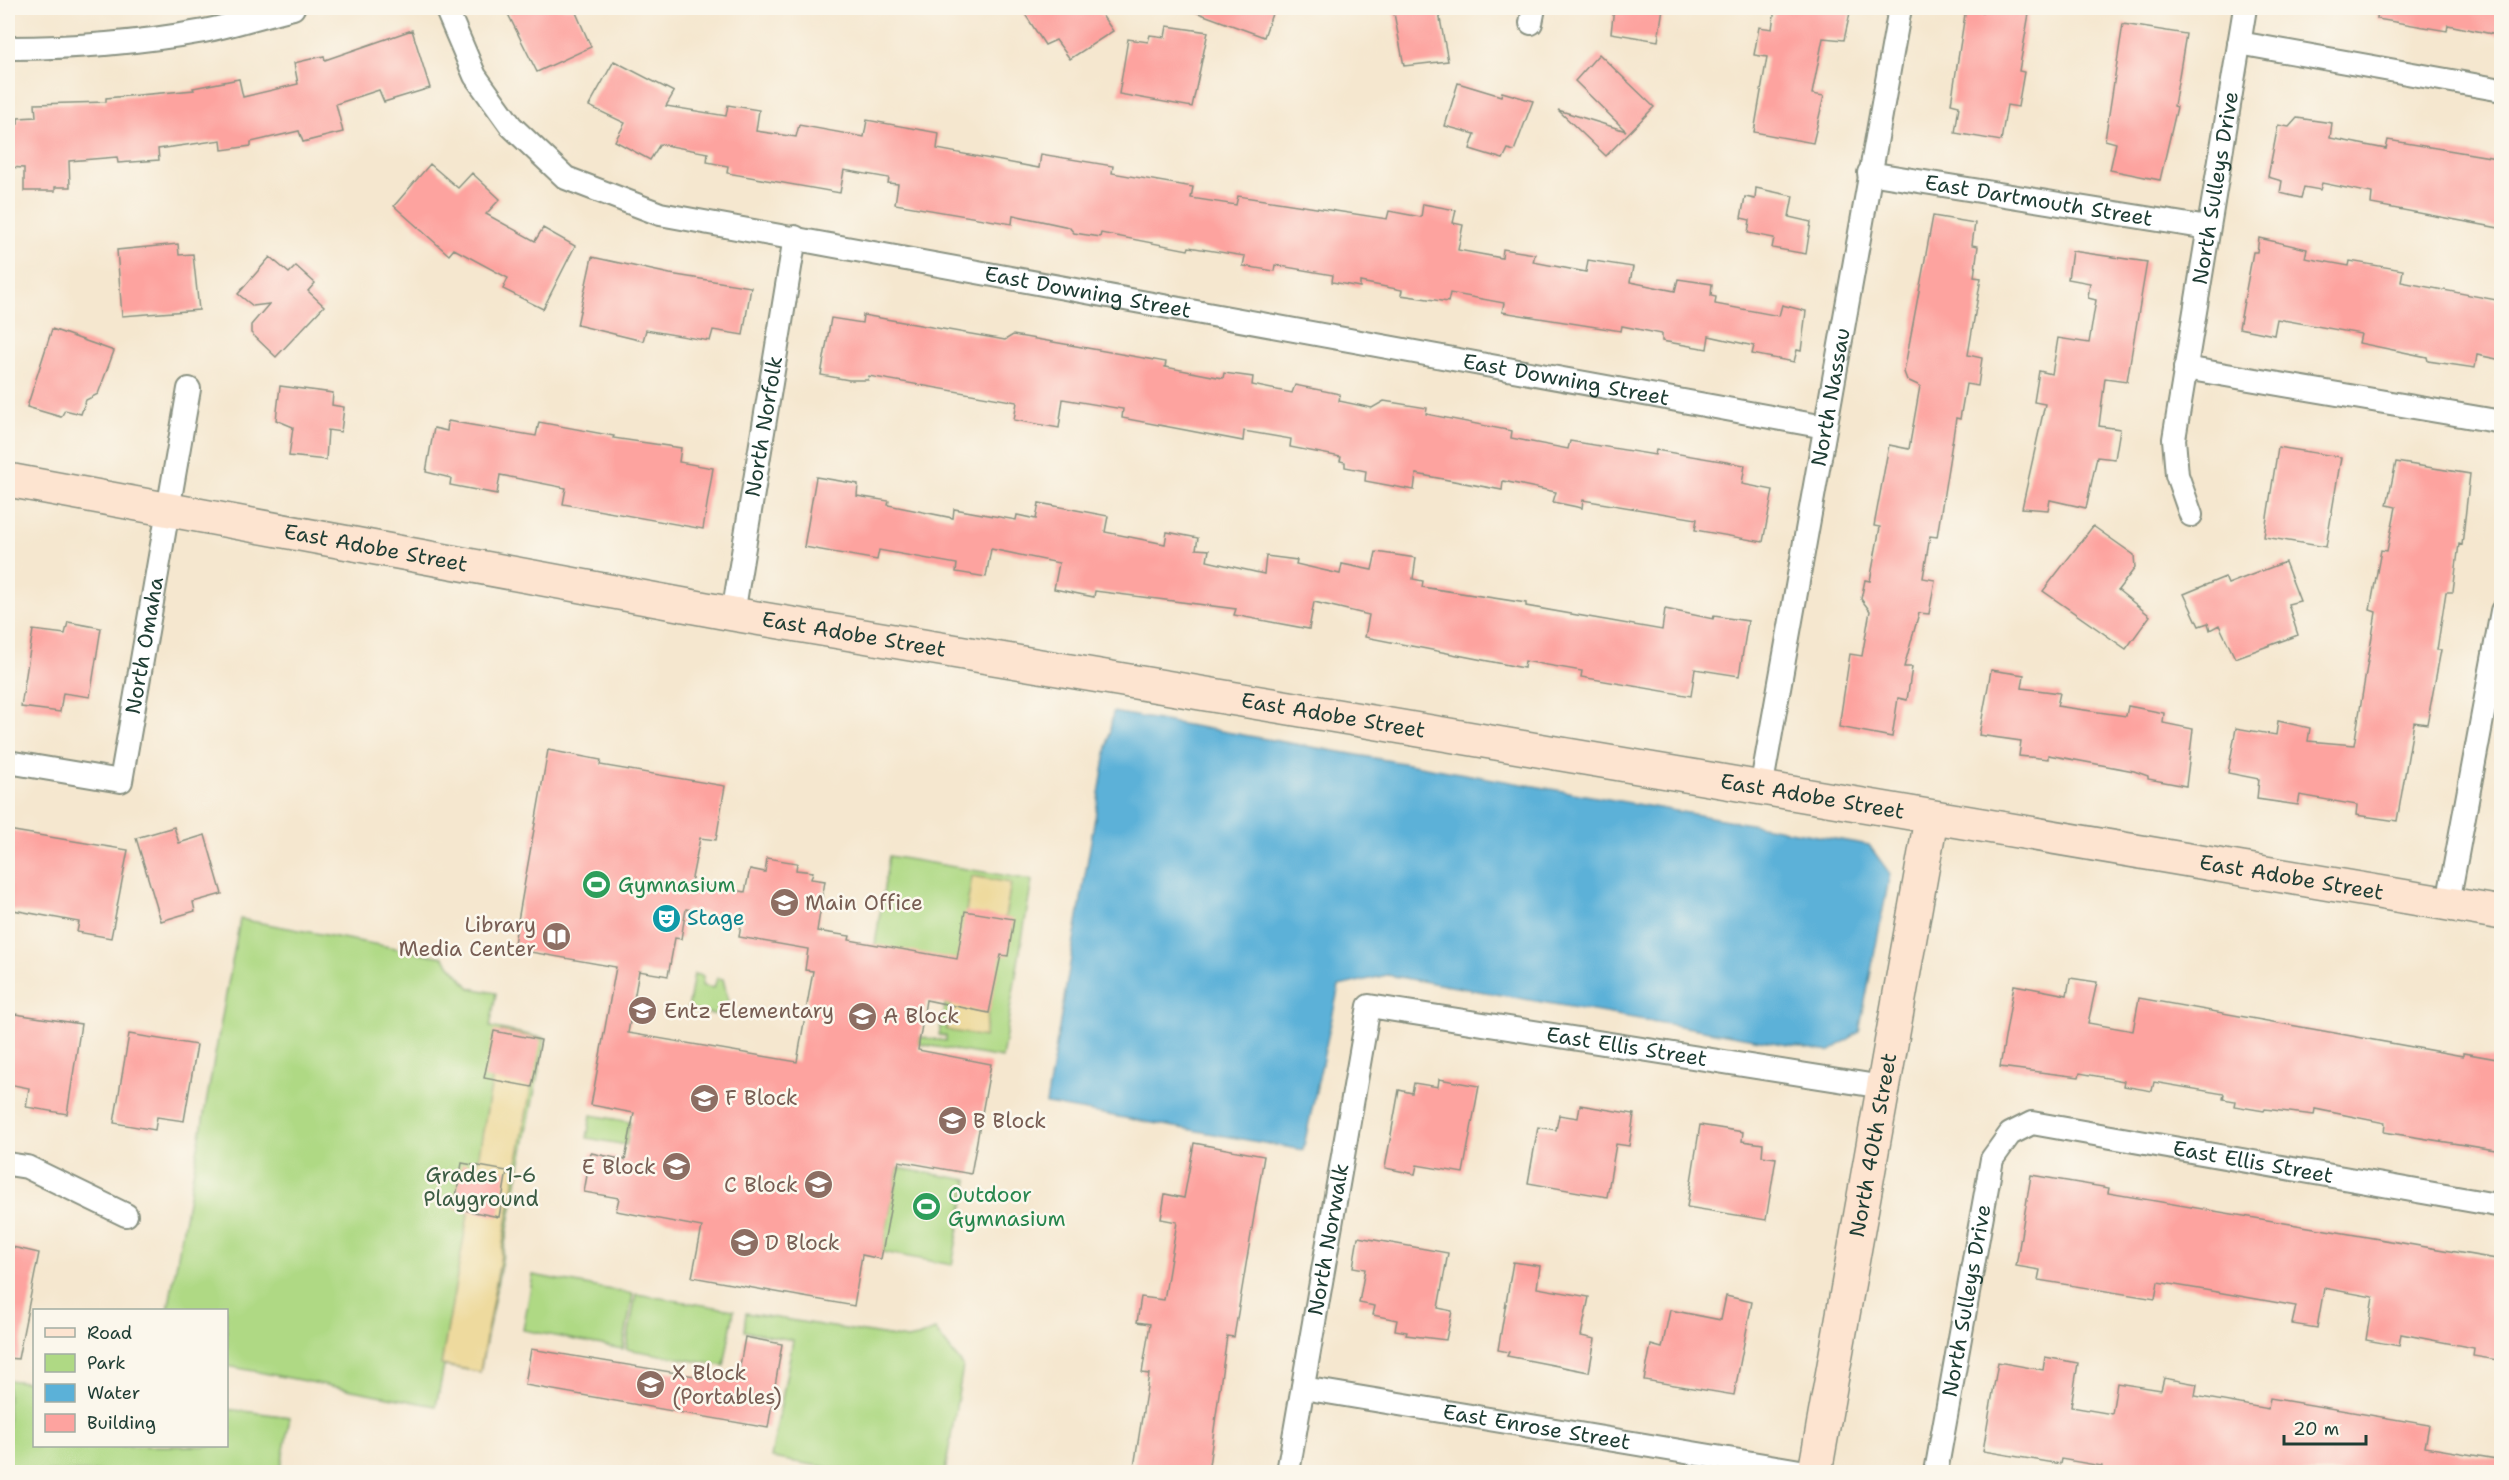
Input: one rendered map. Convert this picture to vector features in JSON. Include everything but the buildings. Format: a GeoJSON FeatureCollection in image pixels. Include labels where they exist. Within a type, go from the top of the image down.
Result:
{"type":"FeatureCollection","features":[{"type":"Feature","properties":{"kind":"street"},"geometry":{"type":"LineString","coordinates":[[8,48],[78,48],[138,42],[206,31],[293,8]]}},
{"type":"Feature","properties":{"kind":"street","name":"East Downing Street"},"geometry":{"type":"LineString","coordinates":[[446,8],[475,76],[511,126],[566,178],[660,214],[1825,427]]}},
{"type":"Feature","properties":{"kind":"street","name":"North Nassau"},"geometry":{"type":"LineString","coordinates":[[1761,789],[1900,8]]}},
{"type":"Feature","properties":{"kind":"street","name":"North Sulleys Drive"},"geometry":{"type":"LineString","coordinates":[[2190,515],[2177,475],[2174,439],[2245,8]]}},
{"type":"Feature","properties":{"kind":"street"},"geometry":{"type":"LineString","coordinates":[[2239,43],[2502,90]]}},
{"type":"Feature","properties":{"kind":"street","name":"East Dartmouth Street"},"geometry":{"type":"LineString","coordinates":[[1869,173],[2208,228]]}},
{"type":"Feature","properties":{"kind":"street","name":"North Norfolk"},"geometry":{"type":"LineString","coordinates":[[733,614],[795,237]]}},
{"type":"Feature","properties":{"kind":"street"},"geometry":{"type":"LineString","coordinates":[[2185,368],[2502,422]]}},
{"type":"Feature","properties":{"kind":"street"},"geometry":{"type":"LineString","coordinates":[[167,508],[189,389]]}},
{"type":"Feature","properties":{"kind":"street","name":"East Adobe Street"},"geometry":{"type":"LineString","coordinates":[[8,480],[733,614],[1931,819],[2502,913]]}},
{"type":"Feature","properties":{"kind":"street","name":"North Omaha"},"geometry":{"type":"LineString","coordinates":[[8,762],[122,782],[167,508]]}},
{"type":"Feature","properties":{"kind":"street"},"geometry":{"type":"LineString","coordinates":[[2448,903],[2502,611]]}},
{"type":"Feature","properties":{"kind":"street","name":"North 40th Street"},"geometry":{"type":"LineString","coordinates":[[1815,1473],[1931,819]]}},
{"type":"Feature","properties":{"kind":"street","name":"East Ellis Street"},"geometry":{"type":"LineString","coordinates":[[1369,1006],[1883,1087]]}},
{"type":"Feature","properties":{"kind":"street","name":"North Norwalk"},"geometry":{"type":"LineString","coordinates":[[1288,1473],[1369,1006]]}},
{"type":"Feature","properties":{"kind":"street","name":"East Ellis Street"},"geometry":{"type":"LineString","coordinates":[[2010,1134],[2032,1123],[2502,1206]]}},
{"type":"Feature","properties":{"kind":"street","name":"North Sulleys Drive"},"geometry":{"type":"LineString","coordinates":[[1936,1473],[1992,1159],[2010,1134]]}},
{"type":"Feature","properties":{"kind":"street"},"geometry":{"type":"LineString","coordinates":[[8,1164],[27,1167],[126,1215]]}},
{"type":"Feature","properties":{"kind":"street","name":"East Enrose Street"},"geometry":{"type":"LineString","coordinates":[[1303,1388],[1806,1473]]}},
{"type":"Feature","properties":{"kind":"green space"},"geometry":{"type":"Polygon","coordinates":[[[889,856],[1032,880],[1002,1058],[919,1044],[920,1037],[946,1041],[946,1036],[939,1035],[946,1000],[875,945],[889,856]]]}},
{"type":"Feature","properties":{"kind":"green space"},"geometry":{"type":"Polygon","coordinates":[[[240,919],[443,957],[470,988],[496,993],[490,1027],[545,1038],[480,1372],[444,1366],[436,1406],[228,1366],[228,1309],[168,1309],[240,919]]]}},
{"type":"Feature","properties":{"kind":"green space"},"geometry":{"type":"Polygon","coordinates":[[[694,974],[703,976],[702,986],[714,988],[717,978],[723,979],[732,1017],[688,1010],[694,974]]]}},
{"type":"Feature","properties":{"kind":"green space"},"geometry":{"type":"Polygon","coordinates":[[[591,1115],[630,1122],[626,1145],[587,1138],[591,1115]]]}},
{"type":"Feature","properties":{"kind":"green space","name":"Outdoor Gymnasium"},"geometry":{"type":"Polygon","coordinates":[[[898,1168],[968,1180],[952,1265],[882,1252],[898,1168]]]}},
{"type":"Feature","properties":{"kind":"green space"},"geometry":{"type":"Polygon","coordinates":[[[533,1275],[633,1294],[623,1349],[523,1330],[533,1275]]]}},
{"type":"Feature","properties":{"kind":"green space"},"geometry":{"type":"Polygon","coordinates":[[[636,1294],[734,1310],[724,1366],[626,1349],[636,1294]]]}},
{"type":"Feature","properties":{"kind":"green space"},"geometry":{"type":"Polygon","coordinates":[[[746,1313],[907,1339],[935,1330],[963,1366],[945,1472],[855,1472],[771,1458],[793,1340],[744,1331],[746,1313]]]}},
{"type":"Feature","properties":{"kind":"green space"},"geometry":{"type":"Polygon","coordinates":[[[8,1380],[33,1383],[33,1447],[228,1447],[228,1409],[290,1417],[280,1472],[8,1472],[8,1380]]]}},
{"type":"Feature","properties":{"kind":"sand"},"geometry":{"type":"Polygon","coordinates":[[[972,876],[1011,883],[984,1037],[946,1030],[972,876]]]}},
{"type":"Feature","properties":{"kind":"sand","name":"Grades 1-6 Playground"},"geometry":{"type":"Polygon","coordinates":[[[501,1031],[540,1038],[480,1372],[441,1365],[501,1031]]]}},
{"type":"Feature","properties":{"kind":"water"},"geometry":{"type":"Polygon","coordinates":[[[1113,712],[1869,845],[1890,874],[1859,1032],[1829,1052],[1387,975],[1339,986],[1303,1150],[1046,1104],[1113,712]]]}},
{"type":"Feature","properties":{"kind":"place","name":"Gymnasium"},"geometry":{"type":"Point","coordinates":[597,885]}},
{"type":"Feature","properties":{"kind":"place","name":"Main Office"},"geometry":{"type":"Point","coordinates":[784,903]}},
{"type":"Feature","properties":{"kind":"place","name":"Stage"},"geometry":{"type":"Point","coordinates":[666,918]}},
{"type":"Feature","properties":{"kind":"place","name":"Library Media Center"},"geometry":{"type":"Point","coordinates":[557,937]}},
{"type":"Feature","properties":{"kind":"place","name":"Entz Elementary"},"geometry":{"type":"Point","coordinates":[643,1011]}},
{"type":"Feature","properties":{"kind":"place","name":"A Block"},"geometry":{"type":"Point","coordinates":[862,1016]}},
{"type":"Feature","properties":{"kind":"place","name":"F Block"},"geometry":{"type":"Point","coordinates":[704,1098]}},
{"type":"Feature","properties":{"kind":"place","name":"B Block"},"geometry":{"type":"Point","coordinates":[952,1121]}},
{"type":"Feature","properties":{"kind":"place","name":"E Block"},"geometry":{"type":"Point","coordinates":[677,1167]}},
{"type":"Feature","properties":{"kind":"place","name":"C Block"},"geometry":{"type":"Point","coordinates":[819,1185]}},
{"type":"Feature","properties":{"kind":"place","name":"Outdoor Gymnasium"},"geometry":{"type":"Point","coordinates":[927,1207]}},
{"type":"Feature","properties":{"kind":"place","name":"D Block"},"geometry":{"type":"Point","coordinates":[744,1243]}},
{"type":"Feature","properties":{"kind":"place","name":"X Block (Portables)"},"geometry":{"type":"Point","coordinates":[651,1385]}}]}
